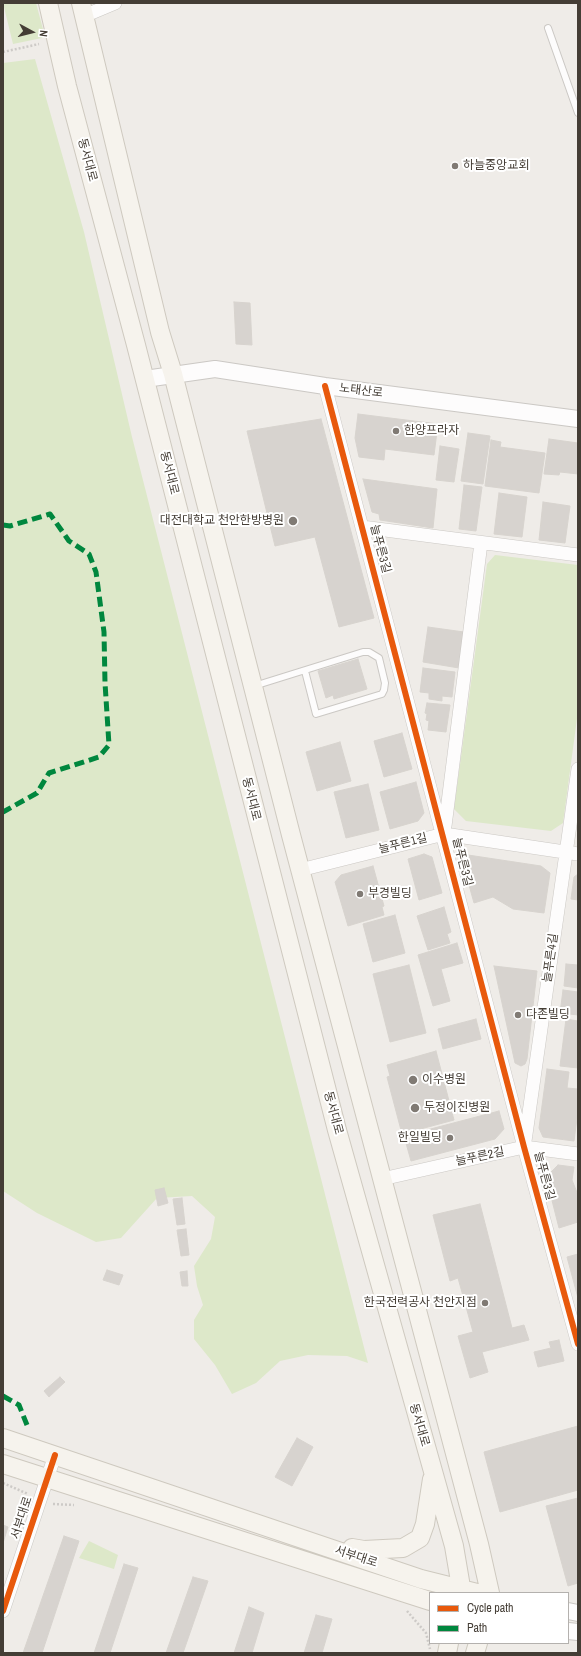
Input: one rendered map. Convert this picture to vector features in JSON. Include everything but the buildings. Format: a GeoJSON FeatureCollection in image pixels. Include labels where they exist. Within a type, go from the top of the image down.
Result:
{"type":"FeatureCollection","features":[{"type":"Feature","properties":{"kind":"main road","name":"동서대로"},"geometry":{"type":"LineString","coordinates":[[48,3],[67,86],[145,379],[337,1130],[467,1592]]}},
{"type":"Feature","properties":{"kind":"main road"},"geometry":{"type":"LineString","coordinates":[[83,10],[158,324],[173,374],[252,686],[479,1544],[490,1592]]}},
{"type":"Feature","properties":{"kind":"main road","name":"서부대로"},"geometry":{"type":"LineString","coordinates":[[3,1438],[421,1579],[467,1592]]}},
{"type":"Feature","properties":{"kind":"main road","name":"서부대로"},"geometry":{"type":"LineString","coordinates":[[3,1464],[429,1601]]}},
{"type":"Feature","properties":{"kind":"main road"},"geometry":{"type":"LineString","coordinates":[[314,1543],[364,1550],[403,1548],[420,1538],[425,1524],[433,1474]]}},
{"type":"Feature","properties":{"kind":"street"},"geometry":{"type":"LineString","coordinates":[[83,10],[115,3]]}},
{"type":"Feature","properties":{"kind":"street","name":"노태산로"},"geometry":{"type":"LineString","coordinates":[[145,379],[215,369],[325,386],[578,419]]}},
{"type":"Feature","properties":{"kind":"street","name":"늘푸른3길"},"geometry":{"type":"LineString","coordinates":[[325,386],[444,834],[524,1147],[578,1344]]}},
{"type":"Feature","properties":{"kind":"street","name":"늘푸른3길"},"geometry":{"type":"LineString","coordinates":[[362,527],[578,555]]}},
{"type":"Feature","properties":{"kind":"street","name":"늘푸른3길"},"geometry":{"type":"LineString","coordinates":[[444,834],[481,543]]}},
{"type":"Feature","properties":{"kind":"street","name":"늘푸른4길"},"geometry":{"type":"LineString","coordinates":[[524,1147],[572,854],[578,769]]}},
{"type":"Feature","properties":{"kind":"street","name":"늘푸른1길"},"geometry":{"type":"LineString","coordinates":[[300,870],[444,834],[572,854]]}},
{"type":"Feature","properties":{"kind":"street","name":"늘푸른2길"},"geometry":{"type":"LineString","coordinates":[[382,1179],[524,1147],[578,1154]]}},
{"type":"Feature","properties":{"kind":"street","name":"서부대로"},"geometry":{"type":"LineString","coordinates":[[3,1611],[55,1455]]}},
{"type":"Feature","properties":{"kind":"lane"},"geometry":{"type":"LineString","coordinates":[[548,28],[578,113]]}},
{"type":"Feature","properties":{"kind":"lane"},"geometry":{"type":"LineString","coordinates":[[252,686],[363,652],[375,654],[379,658],[385,683],[382,694],[316,714],[305,671]]}},
{"type":"Feature","properties":{"kind":"path"},"geometry":{"type":"LineString","coordinates":[[3,52],[39,44]]}},
{"type":"Feature","properties":{"kind":"green space"},"geometry":{"type":"Polygon","coordinates":[[[3,3],[36,3],[44,33],[42,38],[13,44],[3,3]]]}},
{"type":"Feature","properties":{"kind":"green space"},"geometry":{"type":"Polygon","coordinates":[[[35,59],[84,232],[132,437],[368,1363],[347,1356],[308,1355],[280,1361],[256,1383],[232,1394],[215,1365],[194,1339],[194,1320],[203,1305],[197,1286],[194,1266],[211,1239],[215,1217],[192,1196],[157,1198],[121,1238],[96,1242],[37,1213],[3,1191],[3,63],[35,59]]]}},
{"type":"Feature","properties":{"kind":"green space"},"geometry":{"type":"Polygon","coordinates":[[[495,555],[578,565],[578,711],[563,823],[551,831],[466,821],[454,809],[487,564],[495,555]]]}},
{"type":"Feature","properties":{"kind":"green space"},"geometry":{"type":"Polygon","coordinates":[[[89,1541],[118,1555],[114,1569],[79,1558],[89,1541]]]}},
{"type":"Feature","properties":{"kind":"marked path"},"geometry":{"type":"LineString","coordinates":[[3,525],[10,526],[50,514],[69,541],[89,554],[96,572],[104,632],[105,683],[109,745],[99,757],[49,773],[37,793],[3,812]]}},
{"type":"Feature","properties":{"kind":"marked path"},"geometry":{"type":"LineString","coordinates":[[3,1396],[19,1405],[27,1425]]}},
{"type":"Feature","properties":{"kind":"cycle path"},"geometry":{"type":"LineString","coordinates":[[325,386],[524,1147],[578,1344]]}},
{"type":"Feature","properties":{"kind":"cycle path"},"geometry":{"type":"LineString","coordinates":[[3,1611],[55,1455]]}},
{"type":"Feature","properties":{"kind":"place","name":"하늘중앙교회"},"geometry":{"type":"Point","coordinates":[455,166]}},
{"type":"Feature","properties":{"kind":"place","name":"한양프라자"},"geometry":{"type":"Point","coordinates":[396,431]}},
{"type":"Feature","properties":{"kind":"place","name":"대전대학교 천안한방병원"},"geometry":{"type":"Point","coordinates":[293,521]}},
{"type":"Feature","properties":{"kind":"place","name":"부경빌딩"},"geometry":{"type":"Point","coordinates":[360,894]}},
{"type":"Feature","properties":{"kind":"place","name":"다존빌딩"},"geometry":{"type":"Point","coordinates":[518,1015]}},
{"type":"Feature","properties":{"kind":"place","name":"이수병원"},"geometry":{"type":"Point","coordinates":[413,1080]}},
{"type":"Feature","properties":{"kind":"place","name":"두정이진병원"},"geometry":{"type":"Point","coordinates":[415,1108]}},
{"type":"Feature","properties":{"kind":"place","name":"한일빌딩"},"geometry":{"type":"Point","coordinates":[450,1138]}},
{"type":"Feature","properties":{"kind":"place","name":"한국전력공사 천안지점"},"geometry":{"type":"Point","coordinates":[485,1303]}}]}
